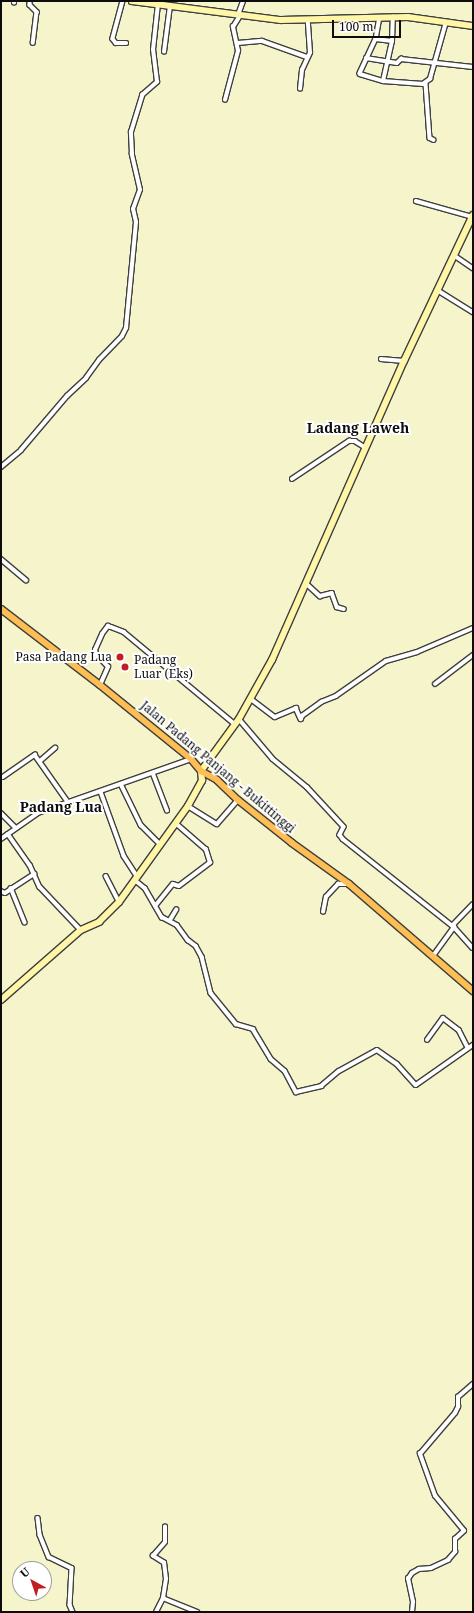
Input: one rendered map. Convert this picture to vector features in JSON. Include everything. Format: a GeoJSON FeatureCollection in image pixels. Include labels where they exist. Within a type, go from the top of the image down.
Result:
{"type":"FeatureCollection","features":[{"type":"Feature","properties":{"kind":"highway","name":"Jalan Padang Panjang - Bukittinggi"},"geometry":{"type":"LineString","coordinates":[[1,609],[100,685],[191,759],[201,771],[217,780],[238,800],[349,884],[473,991]]}},
{"type":"Feature","properties":{"kind":"main road"},"geometry":{"type":"LineString","coordinates":[[132,1],[239,16],[308,21],[393,17],[447,21],[473,26]]}},
{"type":"Feature","properties":{"kind":"main road"},"geometry":{"type":"LineString","coordinates":[[1,1000],[81,930],[99,922],[118,902],[188,806],[202,781],[201,771],[237,722],[251,699],[307,584],[404,361],[456,256],[473,216]]}},
{"type":"Feature","properties":{"kind":"street"},"geometry":{"type":"LineString","coordinates":[[30,1],[30,5],[37,12],[33,43]]}},
{"type":"Feature","properties":{"kind":"street"},"geometry":{"type":"LineString","coordinates":[[123,1],[113,39],[116,43],[126,43]]}},
{"type":"Feature","properties":{"kind":"street"},"geometry":{"type":"LineString","coordinates":[[225,100],[238,43],[233,27],[239,16],[243,1]]}},
{"type":"Feature","properties":{"kind":"street"},"geometry":{"type":"LineString","coordinates":[[1,467],[21,450],[67,396],[86,378],[99,360],[122,336],[126,328],[136,222],[133,209],[140,190],[131,138],[142,95],[157,82],[153,50],[158,4]]}},
{"type":"Feature","properties":{"kind":"street"},"geometry":{"type":"LineString","coordinates":[[164,52],[170,6]]}},
{"type":"Feature","properties":{"kind":"street"},"geometry":{"type":"LineString","coordinates":[[380,17],[376,39],[360,74],[384,81],[426,84]]}},
{"type":"Feature","properties":{"kind":"street"},"geometry":{"type":"LineString","coordinates":[[384,81],[392,41],[393,17]]}},
{"type":"Feature","properties":{"kind":"street"},"geometry":{"type":"LineString","coordinates":[[300,89],[310,50],[308,21]]}},
{"type":"Feature","properties":{"kind":"street"},"geometry":{"type":"LineString","coordinates":[[434,140],[430,138],[426,84],[430,79],[432,63],[447,21]]}},
{"type":"Feature","properties":{"kind":"street"},"geometry":{"type":"LineString","coordinates":[[376,39],[392,41]]}},
{"type":"Feature","properties":{"kind":"street"},"geometry":{"type":"LineString","coordinates":[[238,43],[262,41],[307,57]]}},
{"type":"Feature","properties":{"kind":"street"},"geometry":{"type":"LineString","coordinates":[[366,58],[397,63],[401,59],[473,67]]}},
{"type":"Feature","properties":{"kind":"street"},"geometry":{"type":"LineString","coordinates":[[416,201],[473,216]]}},
{"type":"Feature","properties":{"kind":"street"},"geometry":{"type":"LineString","coordinates":[[456,256],[473,268]]}},
{"type":"Feature","properties":{"kind":"street"},"geometry":{"type":"LineString","coordinates":[[439,291],[473,312]]}},
{"type":"Feature","properties":{"kind":"street"},"geometry":{"type":"LineString","coordinates":[[381,359],[404,361]]}},
{"type":"Feature","properties":{"kind":"street"},"geometry":{"type":"LineString","coordinates":[[292,479],[349,441],[355,441],[367,449]]}},
{"type":"Feature","properties":{"kind":"street"},"geometry":{"type":"LineString","coordinates":[[1,559],[26,580]]}},
{"type":"Feature","properties":{"kind":"street"},"geometry":{"type":"LineString","coordinates":[[307,584],[320,596],[332,593],[337,607],[344,609]]}},
{"type":"Feature","properties":{"kind":"street"},"geometry":{"type":"LineString","coordinates":[[100,685],[108,667],[96,654],[95,650],[102,634],[108,626],[124,632],[237,722],[273,760],[307,787],[344,827],[340,835],[343,838],[453,927],[473,948]]}},
{"type":"Feature","properties":{"kind":"street"},"geometry":{"type":"LineString","coordinates":[[251,699],[275,717],[296,708],[301,719],[302,716],[321,702],[336,696],[386,661],[417,652],[473,628]]}},
{"type":"Feature","properties":{"kind":"street"},"geometry":{"type":"LineString","coordinates":[[435,684],[473,656]]}},
{"type":"Feature","properties":{"kind":"street"},"geometry":{"type":"LineString","coordinates":[[40,761],[55,748]]}},
{"type":"Feature","properties":{"kind":"street"},"geometry":{"type":"LineString","coordinates":[[3,777],[33,755],[40,761],[68,802]]}},
{"type":"Feature","properties":{"kind":"street"},"geometry":{"type":"LineString","coordinates":[[1,839],[38,813],[191,759]]}},
{"type":"Feature","properties":{"kind":"street"},"geometry":{"type":"LineString","coordinates":[[153,773],[167,810]]}},
{"type":"Feature","properties":{"kind":"street"},"geometry":{"type":"LineString","coordinates":[[121,784],[141,825],[161,845]]}},
{"type":"Feature","properties":{"kind":"street"},"geometry":{"type":"LineString","coordinates":[[101,792],[124,856],[136,878],[145,888],[162,917],[170,920],[180,927],[188,940],[198,949],[211,993],[236,1024],[253,1029],[271,1060],[285,1071],[296,1092],[323,1085],[339,1071],[377,1050],[397,1064],[416,1085],[473,1045]]}},
{"type":"Feature","properties":{"kind":"street"},"geometry":{"type":"LineString","coordinates":[[188,806],[217,824],[238,800]]}},
{"type":"Feature","properties":{"kind":"street"},"geometry":{"type":"LineString","coordinates":[[1,813],[16,828]]}},
{"type":"Feature","properties":{"kind":"street"},"geometry":{"type":"LineString","coordinates":[[155,906],[173,884],[179,886],[210,863],[206,850],[176,824]]}},
{"type":"Feature","properties":{"kind":"street"},"geometry":{"type":"LineString","coordinates":[[8,834],[34,874],[40,887],[81,930]]}},
{"type":"Feature","properties":{"kind":"street"},"geometry":{"type":"LineString","coordinates":[[1,891],[4,894],[34,874]]}},
{"type":"Feature","properties":{"kind":"street"},"geometry":{"type":"LineString","coordinates":[[106,876],[118,902]]}},
{"type":"Feature","properties":{"kind":"street"},"geometry":{"type":"LineString","coordinates":[[323,912],[326,897],[338,884],[349,884]]}},
{"type":"Feature","properties":{"kind":"street"},"geometry":{"type":"LineString","coordinates":[[12,888],[25,922]]}},
{"type":"Feature","properties":{"kind":"street"},"geometry":{"type":"LineString","coordinates":[[433,956],[453,927],[473,904]]}},
{"type":"Feature","properties":{"kind":"street"},"geometry":{"type":"LineString","coordinates":[[170,920],[176,910]]}},
{"type":"Feature","properties":{"kind":"street"},"geometry":{"type":"LineString","coordinates":[[427,1040],[443,1018],[459,1030],[468,1048]]}},
{"type":"Feature","properties":{"kind":"street"},"geometry":{"type":"LineString","coordinates":[[412,1612],[413,1602],[408,1579],[412,1573],[419,1569],[431,1568],[448,1560],[456,1552],[455,1539],[464,1531],[435,1496],[420,1454],[455,1413],[458,1408],[458,1397],[473,1384]]}},
{"type":"Feature","properties":{"kind":"street"},"geometry":{"type":"LineString","coordinates":[[38,1518],[40,1535],[49,1557],[72,1568],[70,1605],[73,1612]]}},
{"type":"Feature","properties":{"kind":"street"},"geometry":{"type":"LineString","coordinates":[[156,1612],[163,1598],[166,1580],[165,1566],[153,1556],[165,1542],[164,1527]]}},
{"type":"Feature","properties":{"kind":"street"},"geometry":{"type":"LineString","coordinates":[[163,1598],[197,1612]]}},
{"type":"Feature","properties":{"kind":"shaded area"},"geometry":{"type":"Polygon","coordinates":[[[1,1],[473,1],[473,1612],[1,1612],[1,1]]]}},
{"type":"Feature","properties":{"kind":"place","name":"Pasa Padang Lua"},"geometry":{"type":"Point","coordinates":[120,657]}},
{"type":"Feature","properties":{"kind":"place","name":"Padang Luar (Eks)"},"geometry":{"type":"Point","coordinates":[125,667]}},
{"type":"Feature","properties":{"kind":"district","name":"Ladang Laweh"},"geometry":{"type":"Point","coordinates":[358,428]}},
{"type":"Feature","properties":{"kind":"district","name":"Padang Lua"},"geometry":{"type":"Point","coordinates":[61,807]}}]}
